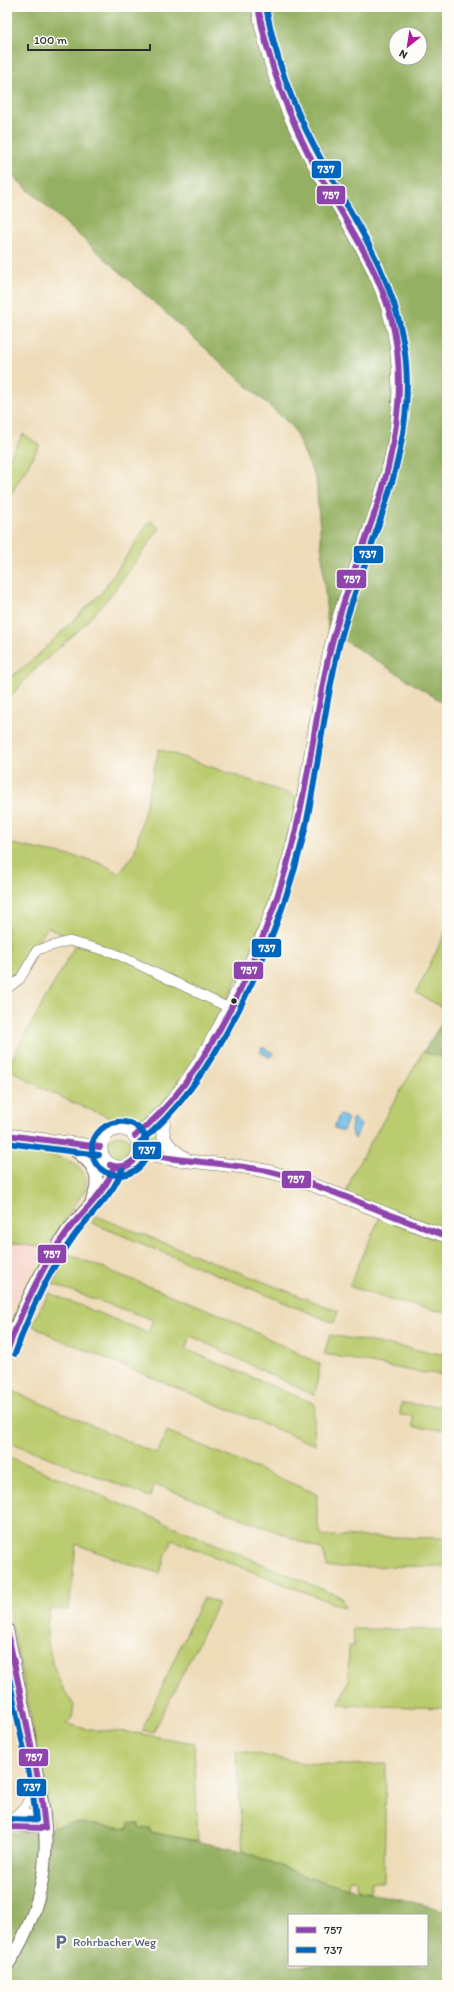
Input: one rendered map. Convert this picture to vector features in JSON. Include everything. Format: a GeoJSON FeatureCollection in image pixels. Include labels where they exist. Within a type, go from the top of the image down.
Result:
{"type":"FeatureCollection","features":[{"type":"Feature","properties":{"kind":"main road"},"geometry":{"type":"LineString","coordinates":[[135,1136],[167,1106],[203,1055],[230,1008],[262,941],[291,853],[303,801],[320,697],[333,638],[347,590],[387,472],[394,443],[399,385],[395,342],[386,304],[377,278],[357,236],[308,153],[286,106],[269,57],[258,7]]}},
{"type":"Feature","properties":{"kind":"main road"},"geometry":{"type":"LineString","coordinates":[[167,1106],[162,1125],[164,1140],[170,1149],[189,1162]]}},
{"type":"Feature","properties":{"kind":"main road"},"geometry":{"type":"LineString","coordinates":[[122,1129],[135,1136],[138,1144],[138,1153],[131,1164],[121,1168],[114,1167],[104,1159],[100,1147],[104,1137],[112,1130],[122,1129]]}},
{"type":"Feature","properties":{"kind":"main road"},"geometry":{"type":"LineString","coordinates":[[7,1135],[100,1147]]}},
{"type":"Feature","properties":{"kind":"main road"},"geometry":{"type":"LineString","coordinates":[[138,1153],[165,1159],[242,1167],[285,1176],[447,1236]]}},
{"type":"Feature","properties":{"kind":"street"},"geometry":{"type":"LineString","coordinates":[[7,989],[20,979],[37,950],[69,941],[125,957],[230,1008]]}},
{"type":"Feature","properties":{"kind":"street"},"geometry":{"type":"LineString","coordinates":[[64,1143],[87,1159],[92,1165],[96,1178],[96,1191],[90,1203]]}},
{"type":"Feature","properties":{"kind":"street"},"geometry":{"type":"LineString","coordinates":[[7,1351],[21,1312],[42,1271],[66,1233],[90,1203],[108,1184],[114,1167]]}},
{"type":"Feature","properties":{"kind":"street"},"geometry":{"type":"LineString","coordinates":[[7,1629],[36,1772],[45,1828],[46,1856],[41,1885],[27,1929],[7,1966]]}},
{"type":"Feature","properties":{"kind":"street"},"geometry":{"type":"LineString","coordinates":[[10,1817],[22,1810],[28,1801],[36,1772]]}},
{"type":"Feature","properties":{"kind":"street"},"geometry":{"type":"LineString","coordinates":[[10,1817],[43,1813]]}},
{"type":"Feature","properties":{"kind":"street"},"geometry":{"type":"LineString","coordinates":[[7,1827],[45,1828]]}},
{"type":"Feature","properties":{"kind":"shaded area"},"geometry":{"type":"Polygon","coordinates":[[[7,1242],[45,1248],[8,1313],[7,1313],[7,1242]]]}},
{"type":"Feature","properties":{"kind":"green space"},"geometry":{"type":"Polygon","coordinates":[[[7,7],[447,7],[447,705],[328,630],[316,480],[293,427],[14,177],[7,181],[7,7]]]}},
{"type":"Feature","properties":{"kind":"green space"},"geometry":{"type":"Polygon","coordinates":[[[23,434],[40,445],[7,501],[7,462],[23,434]]]}},
{"type":"Feature","properties":{"kind":"green space"},"geometry":{"type":"Polygon","coordinates":[[[150,521],[160,528],[112,594],[81,628],[34,670],[7,700],[7,680],[36,657],[102,592],[150,521]]]}},
{"type":"Feature","properties":{"kind":"green space"},"geometry":{"type":"Polygon","coordinates":[[[159,749],[298,797],[271,905],[228,998],[197,1053],[166,1099],[138,1124],[129,1125],[112,1123],[111,1118],[58,1096],[7,1067],[77,942],[48,927],[7,987],[7,843],[90,860],[105,865],[119,874],[134,855],[159,749]]]}},
{"type":"Feature","properties":{"kind":"green space"},"geometry":{"type":"Polygon","coordinates":[[[447,929],[447,1010],[416,993],[447,929]]]}},
{"type":"Feature","properties":{"kind":"green space"},"geometry":{"type":"Polygon","coordinates":[[[447,1015],[447,1056],[442,1057],[423,1052],[447,1015]]]}},
{"type":"Feature","properties":{"kind":"green space"},"geometry":{"type":"Polygon","coordinates":[[[423,1052],[442,1057],[447,1056],[447,1231],[346,1193],[354,1171],[423,1052]]]}},
{"type":"Feature","properties":{"kind":"green space"},"geometry":{"type":"Polygon","coordinates":[[[157,1126],[171,1155],[150,1149],[144,1144],[148,1136],[157,1126]]]}},
{"type":"Feature","properties":{"kind":"green space"},"geometry":{"type":"Polygon","coordinates":[[[119,1135],[125,1136],[129,1139],[132,1143],[132,1155],[129,1159],[125,1162],[119,1163],[113,1162],[109,1159],[106,1155],[105,1149],[106,1143],[109,1139],[113,1136],[119,1135]]]}},
{"type":"Feature","properties":{"kind":"green space"},"geometry":{"type":"Polygon","coordinates":[[[7,1146],[44,1153],[71,1162],[80,1169],[85,1178],[85,1190],[45,1248],[7,1242],[7,1146]]]}},
{"type":"Feature","properties":{"kind":"green space"},"geometry":{"type":"Polygon","coordinates":[[[86,1153],[98,1160],[103,1172],[102,1181],[86,1153]]]}},
{"type":"Feature","properties":{"kind":"green space"},"geometry":{"type":"Polygon","coordinates":[[[96,1216],[338,1311],[334,1323],[92,1223],[96,1216]]]}},
{"type":"Feature","properties":{"kind":"green space"},"geometry":{"type":"Polygon","coordinates":[[[380,1217],[439,1241],[447,1261],[447,1313],[390,1300],[349,1286],[380,1217]]]}},
{"type":"Feature","properties":{"kind":"green space"},"geometry":{"type":"Polygon","coordinates":[[[439,1241],[447,1243],[447,1261],[439,1241]]]}},
{"type":"Feature","properties":{"kind":"green space"},"geometry":{"type":"Polygon","coordinates":[[[68,1254],[221,1315],[320,1364],[315,1396],[191,1336],[185,1349],[315,1404],[315,1445],[54,1337],[32,1325],[49,1293],[148,1333],[153,1320],[52,1284],[68,1254]]]}},
{"type":"Feature","properties":{"kind":"green space"},"geometry":{"type":"Polygon","coordinates":[[[330,1335],[447,1355],[447,1375],[417,1372],[324,1354],[330,1335]]]}},
{"type":"Feature","properties":{"kind":"green space"},"geometry":{"type":"Polygon","coordinates":[[[13,1391],[157,1454],[167,1431],[317,1494],[317,1522],[322,1536],[447,1538],[447,1566],[327,1567],[323,1550],[155,1484],[150,1497],[7,1441],[7,1426],[13,1391]]]}},
{"type":"Feature","properties":{"kind":"green space"},"geometry":{"type":"Polygon","coordinates":[[[401,1403],[447,1407],[447,1430],[413,1427],[413,1416],[400,1415],[401,1403]]]}},
{"type":"Feature","properties":{"kind":"green space"},"geometry":{"type":"Polygon","coordinates":[[[7,1456],[341,1597],[345,1608],[172,1540],[159,1573],[132,1565],[76,1544],[69,1610],[50,1609],[47,1625],[49,1650],[55,1669],[63,1688],[74,1705],[72,1718],[66,1724],[91,1730],[129,1732],[194,1743],[198,1841],[150,1832],[150,1829],[139,1828],[129,1823],[128,1828],[74,1823],[53,1828],[7,1600],[7,1456]]]}},
{"type":"Feature","properties":{"kind":"green space"},"geometry":{"type":"Polygon","coordinates":[[[203,1597],[218,1603],[153,1733],[142,1730],[203,1597]]]}},
{"type":"Feature","properties":{"kind":"green space"},"geometry":{"type":"Polygon","coordinates":[[[353,1629],[447,1630],[447,1708],[339,1705],[348,1680],[349,1646],[354,1646],[353,1629]]]}},
{"type":"Feature","properties":{"kind":"green space"},"geometry":{"type":"Polygon","coordinates":[[[236,1750],[303,1763],[343,1765],[386,1764],[384,1882],[371,1882],[371,1893],[357,1890],[356,1880],[349,1879],[348,1889],[307,1877],[243,1851],[236,1750]]]}},
{"type":"Feature","properties":{"kind":"green space"},"geometry":{"type":"Polygon","coordinates":[[[27,1818],[33,1818],[34,1821],[8,1824],[27,1818]]]}},
{"type":"Feature","properties":{"kind":"green space"},"geometry":{"type":"Polygon","coordinates":[[[74,1823],[128,1828],[129,1823],[139,1824],[139,1828],[150,1829],[150,1832],[243,1851],[307,1877],[348,1889],[405,1900],[447,1911],[447,1985],[7,1985],[7,1833],[31,1832],[74,1823]]]}},
{"type":"Feature","properties":{"kind":"green space"},"geometry":{"type":"Polygon","coordinates":[[[447,1844],[447,1911],[444,1910],[447,1844]]]}},
{"type":"Feature","properties":{"kind":"water"},"geometry":{"type":"Polygon","coordinates":[[[262,1047],[273,1053],[271,1058],[260,1052],[262,1047]]]}},
{"type":"Feature","properties":{"kind":"water"},"geometry":{"type":"Polygon","coordinates":[[[339,1115],[348,1119],[343,1131],[334,1128],[339,1115]]]}},
{"type":"Feature","properties":{"kind":"water"},"geometry":{"type":"Polygon","coordinates":[[[354,1118],[361,1125],[355,1139],[351,1131],[352,1119],[354,1118]]]}},
{"type":"Feature","properties":{"kind":"transit line","name":"757"},"geometry":{"type":"LineString","coordinates":[[135,1136],[164,1109],[191,1075],[216,1036],[238,994],[258,950],[274,906],[297,825],[333,637],[382,491],[388,470],[396,426],[399,383],[398,361],[396,339],[385,298],[378,279],[360,243],[319,174],[290,114],[274,72],[258,7]]}},
{"type":"Feature","properties":{"kind":"transit line","name":"737"},"geometry":{"type":"LineString","coordinates":[[140,1142],[170,1114],[197,1079],[222,1040],[245,997],[265,953],[282,908],[296,865],[306,825],[335,661],[352,601],[389,492],[399,455],[405,417],[407,379],[403,340],[389,288],[366,240],[314,146],[298,113],[279,61],[266,7]]}},
{"type":"Feature","properties":{"kind":"transit line","name":"737"},"geometry":{"type":"LineString","coordinates":[[92,1144],[97,1133],[105,1126],[114,1122],[124,1122],[133,1124],[141,1130],[146,1139],[147,1150],[144,1161],[137,1169],[128,1174],[118,1175],[108,1173],[100,1168],[94,1160],[92,1149]]}},
{"type":"Feature","properties":{"kind":"transit line","name":"757"},"geometry":{"type":"LineString","coordinates":[[7,1135],[100,1147]]}},
{"type":"Feature","properties":{"kind":"transit line","name":"737"},"geometry":{"type":"LineString","coordinates":[[7,1143],[99,1155]]}},
{"type":"Feature","properties":{"kind":"transit line","name":"757"},"geometry":{"type":"LineString","coordinates":[[138,1153],[251,1168],[290,1177],[447,1236]]}},
{"type":"Feature","properties":{"kind":"transit line","name":"757"},"geometry":{"type":"LineString","coordinates":[[110,1165],[118,1167],[129,1164],[138,1155]]}},
{"type":"Feature","properties":{"kind":"transit line","name":"757"},"geometry":{"type":"LineString","coordinates":[[110,1165],[118,1168],[129,1165],[138,1155]]}},
{"type":"Feature","properties":{"kind":"transit line","name":"757"},"geometry":{"type":"LineString","coordinates":[[7,1351],[25,1305],[48,1261],[72,1225],[105,1186],[114,1167]]}},
{"type":"Feature","properties":{"kind":"transit line","name":"737"},"geometry":{"type":"LineString","coordinates":[[15,1354],[33,1309],[63,1252],[78,1230],[106,1198],[118,1180],[122,1170]]}},
{"type":"Feature","properties":{"kind":"transit line","name":"757"},"geometry":{"type":"LineString","coordinates":[[7,1629],[41,1793],[45,1828]]}},
{"type":"Feature","properties":{"kind":"transit line","name":"737"},"geometry":{"type":"LineString","coordinates":[[7,1668],[33,1794],[36,1820],[7,1819]]}},
{"type":"Feature","properties":{"kind":"transit line","name":"757"},"geometry":{"type":"LineString","coordinates":[[7,1827],[45,1828]]}},
{"type":"Feature","properties":{"kind":"place","name":"Rohrbacher Weg"},"geometry":{"type":"Point","coordinates":[61,1942]}}]}
